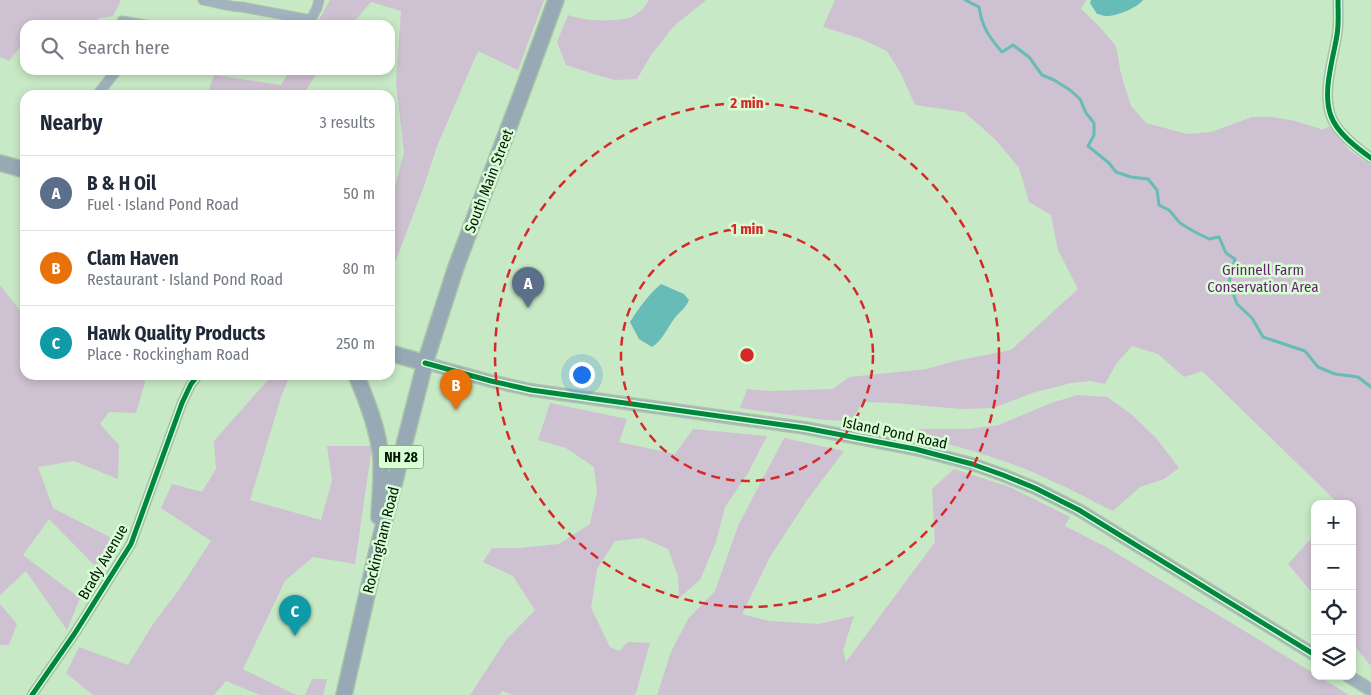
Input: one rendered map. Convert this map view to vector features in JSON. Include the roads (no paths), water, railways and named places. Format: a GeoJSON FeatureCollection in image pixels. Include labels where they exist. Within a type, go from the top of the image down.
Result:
{"type":"FeatureCollection","features":[{"type":"Feature","properties":{"kind":"main road","name":"South Main Street"},"geometry":{"type":"LineString","coordinates":[[425,362],[456,266],[556,0]]}},
{"type":"Feature","properties":{"kind":"main road"},"geometry":{"type":"LineString","coordinates":[[0,163],[20,169]]}},
{"type":"Feature","properties":{"kind":"main road"},"geometry":{"type":"LineString","coordinates":[[395,354],[425,362]]}},
{"type":"Feature","properties":{"kind":"main road","name":"Rockingham Road"},"geometry":{"type":"LineString","coordinates":[[344,695],[377,551],[425,362]]}},
{"type":"Feature","properties":{"kind":"main road","name":"NH 28"},"geometry":{"type":"LineString","coordinates":[[358,380],[373,420],[380,456],[382,475],[377,551]]}},
{"type":"Feature","properties":{"kind":"street"},"geometry":{"type":"LineString","coordinates":[[203,0],[233,7],[242,6],[301,20]]}},
{"type":"Feature","properties":{"kind":"street"},"geometry":{"type":"LineString","coordinates":[[310,20],[319,0]]}},
{"type":"Feature","properties":{"kind":"street"},"geometry":{"type":"LineString","coordinates":[[1338,0],[1337,32],[1329,77],[1328,99],[1331,117],[1356,148],[1371,158]]}},
{"type":"Feature","properties":{"kind":"street"},"geometry":{"type":"LineString","coordinates":[[101,90],[113,75]]}},
{"type":"Feature","properties":{"kind":"street","name":"Island Pond Road"},"geometry":{"type":"LineString","coordinates":[[425,362],[491,381],[536,391],[814,429],[915,449],[972,464],[1028,485],[1080,510],[1311,653]]}},
{"type":"Feature","properties":{"kind":"street","name":"Brady Avenue"},"geometry":{"type":"LineString","coordinates":[[32,695],[75,633],[131,544],[182,403],[194,380]]}},
{"type":"Feature","properties":{"kind":"street"},"geometry":{"type":"LineString","coordinates":[[1355,680],[1371,690]]}},
{"type":"Feature","properties":{"kind":"water"},"geometry":{"type":"Polygon","coordinates":[[[1091,0],[1143,0],[1126,11],[1105,16],[1097,14],[1090,3],[1091,0]]]}},
{"type":"Feature","properties":{"kind":"water"},"geometry":{"type":"Polygon","coordinates":[[[661,284],[684,294],[689,300],[662,337],[652,347],[639,339],[630,322],[644,302],[661,284]]]}},
{"type":"Feature","properties":{"kind":"waterway"},"geometry":{"type":"LineString","coordinates":[[965,0],[979,7],[987,31],[1002,52],[1013,45],[1029,57],[1042,75],[1070,90],[1080,99],[1086,113],[1094,123],[1094,135],[1088,146],[1109,163],[1116,172],[1131,177],[1148,179],[1157,190],[1159,205],[1169,210],[1180,223],[1209,239],[1219,237],[1226,253],[1235,259],[1229,282],[1237,304],[1252,318],[1263,337],[1305,351],[1318,367],[1335,374],[1358,377],[1371,387]]}},
{"type":"Feature","properties":{"kind":"place","name":"B & H Oil"},"geometry":{"type":"Point","coordinates":[528,308]}},
{"type":"Feature","properties":{"kind":"place","name":"Clam Haven"},"geometry":{"type":"Point","coordinates":[456,410]}},
{"type":"Feature","properties":{"kind":"place","name":"Hawk Quality Products"},"geometry":{"type":"Point","coordinates":[295,636]}},
{"type":"Feature","properties":{"kind":"park label","name":"Grinnell Farm Conservation Area"},"geometry":{"type":"Point","coordinates":[1263,278]}}]}
